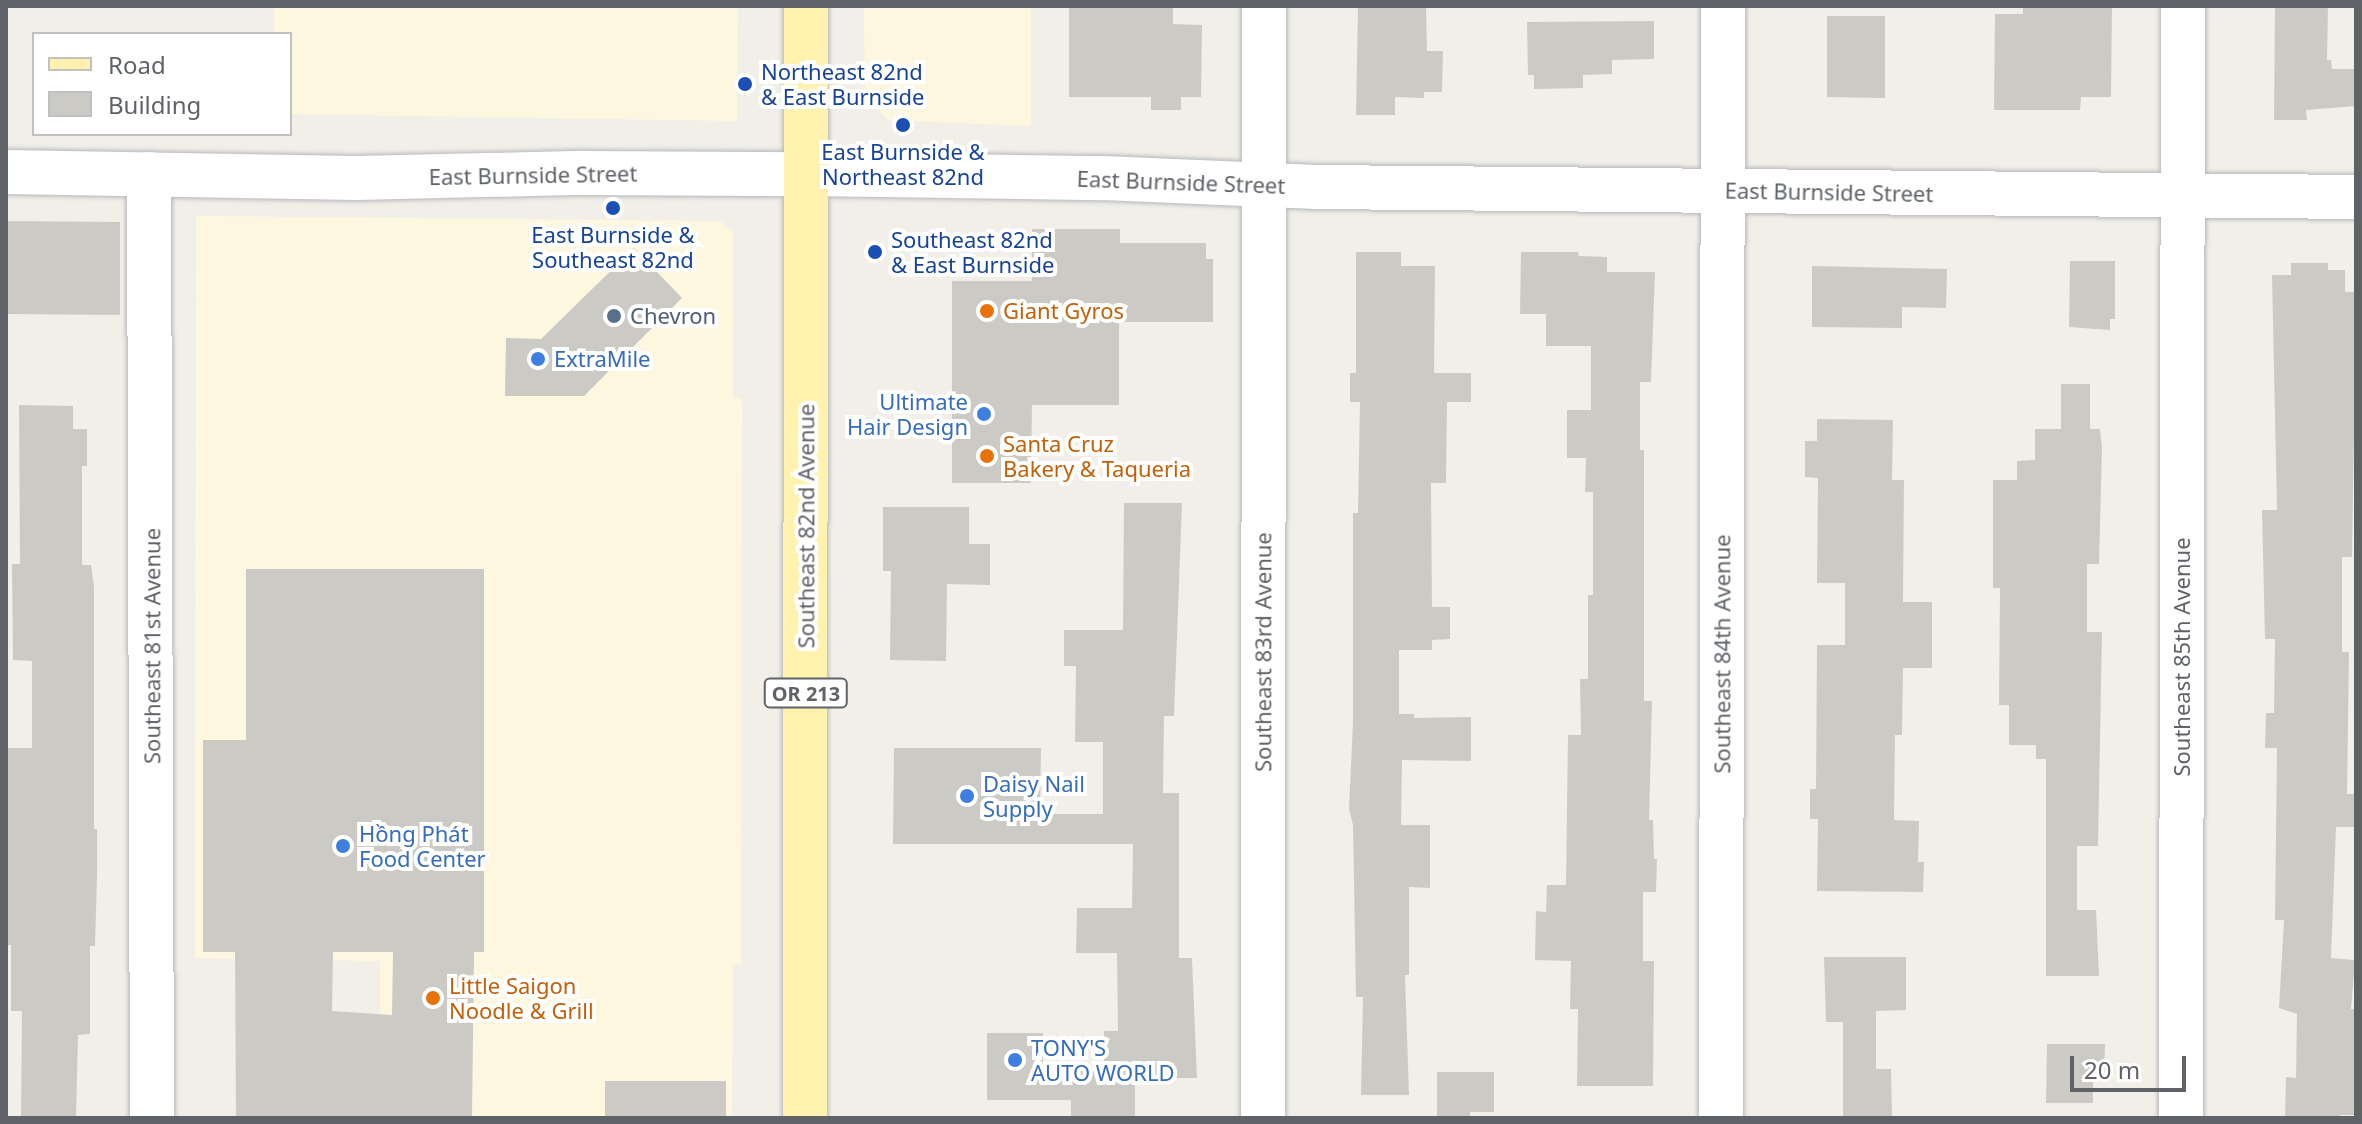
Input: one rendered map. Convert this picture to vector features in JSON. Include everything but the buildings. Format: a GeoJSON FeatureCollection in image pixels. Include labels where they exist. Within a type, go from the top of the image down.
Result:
{"type":"FeatureCollection","features":[{"type":"Feature","properties":{"kind":"main road","name":"OR 213"},"geometry":{"type":"LineString","coordinates":[[805,174],[806,6]]}},
{"type":"Feature","properties":{"kind":"main road","name":"Southeast 82nd Avenue"},"geometry":{"type":"LineString","coordinates":[[805,174],[805,1118]]}},
{"type":"Feature","properties":{"kind":"street","name":"Southeast 83rd Avenue"},"geometry":{"type":"LineString","coordinates":[[1263,1118],[1264,6]]}},
{"type":"Feature","properties":{"kind":"street","name":"Southeast 84th Avenue"},"geometry":{"type":"LineString","coordinates":[[1721,1118],[1723,6]]}},
{"type":"Feature","properties":{"kind":"street","name":"Southeast 85th Avenue"},"geometry":{"type":"LineString","coordinates":[[2181,1118],[2183,6]]}},
{"type":"Feature","properties":{"kind":"street","name":"East Burnside Street"},"geometry":{"type":"LineString","coordinates":[[6,172],[356,178],[583,173],[805,174],[1103,178],[1264,185],[2356,197]]}},
{"type":"Feature","properties":{"kind":"street","name":"Southeast 81st Avenue"},"geometry":{"type":"LineString","coordinates":[[149,174],[152,1118]]}},
{"type":"Feature","properties":{"kind":"shaded area"},"geometry":{"type":"Polygon","coordinates":[[[274,6],[738,6],[737,121],[292,114],[292,32],[274,32],[274,6]]]}},
{"type":"Feature","properties":{"kind":"shaded area"},"geometry":{"type":"Polygon","coordinates":[[[864,6],[1031,6],[1031,126],[888,120],[865,96],[864,6]]]}},
{"type":"Feature","properties":{"kind":"shaded area"},"geometry":{"type":"Polygon","coordinates":[[[196,216],[721,221],[733,233],[733,398],[742,398],[741,964],[733,965],[732,1118],[380,1118],[380,961],[195,958],[196,216]]]}},
{"type":"Feature","properties":{"kind":"place","name":"Northeast 82nd & East Burnside"},"geometry":{"type":"Point","coordinates":[745,84]}},
{"type":"Feature","properties":{"kind":"place","name":"East Burnside & Northeast 82nd"},"geometry":{"type":"Point","coordinates":[903,125]}},
{"type":"Feature","properties":{"kind":"place","name":"East Burnside & Southeast 82nd"},"geometry":{"type":"Point","coordinates":[613,208]}},
{"type":"Feature","properties":{"kind":"place","name":"Southeast 82nd & East Burnside"},"geometry":{"type":"Point","coordinates":[875,252]}},
{"type":"Feature","properties":{"kind":"place","name":"Giant Gyros"},"geometry":{"type":"Point","coordinates":[987,311]}},
{"type":"Feature","properties":{"kind":"place","name":"Chevron"},"geometry":{"type":"Point","coordinates":[614,316]}},
{"type":"Feature","properties":{"kind":"place","name":"ExtraMile"},"geometry":{"type":"Point","coordinates":[538,359]}},
{"type":"Feature","properties":{"kind":"place","name":"Ultimate Hair Design"},"geometry":{"type":"Point","coordinates":[984,414]}},
{"type":"Feature","properties":{"kind":"place","name":"Santa Cruz Bakery & Taqueria"},"geometry":{"type":"Point","coordinates":[987,456]}},
{"type":"Feature","properties":{"kind":"place","name":"Daisy Nail Supply"},"geometry":{"type":"Point","coordinates":[967,796]}},
{"type":"Feature","properties":{"kind":"place","name":"Hồng Phát Food Center"},"geometry":{"type":"Point","coordinates":[343,846]}},
{"type":"Feature","properties":{"kind":"place","name":"Little Saigon Noodle & Grill"},"geometry":{"type":"Point","coordinates":[433,998]}},
{"type":"Feature","properties":{"kind":"place","name":"TONY'S AUTO WORLD"},"geometry":{"type":"Point","coordinates":[1015,1060]}}]}
